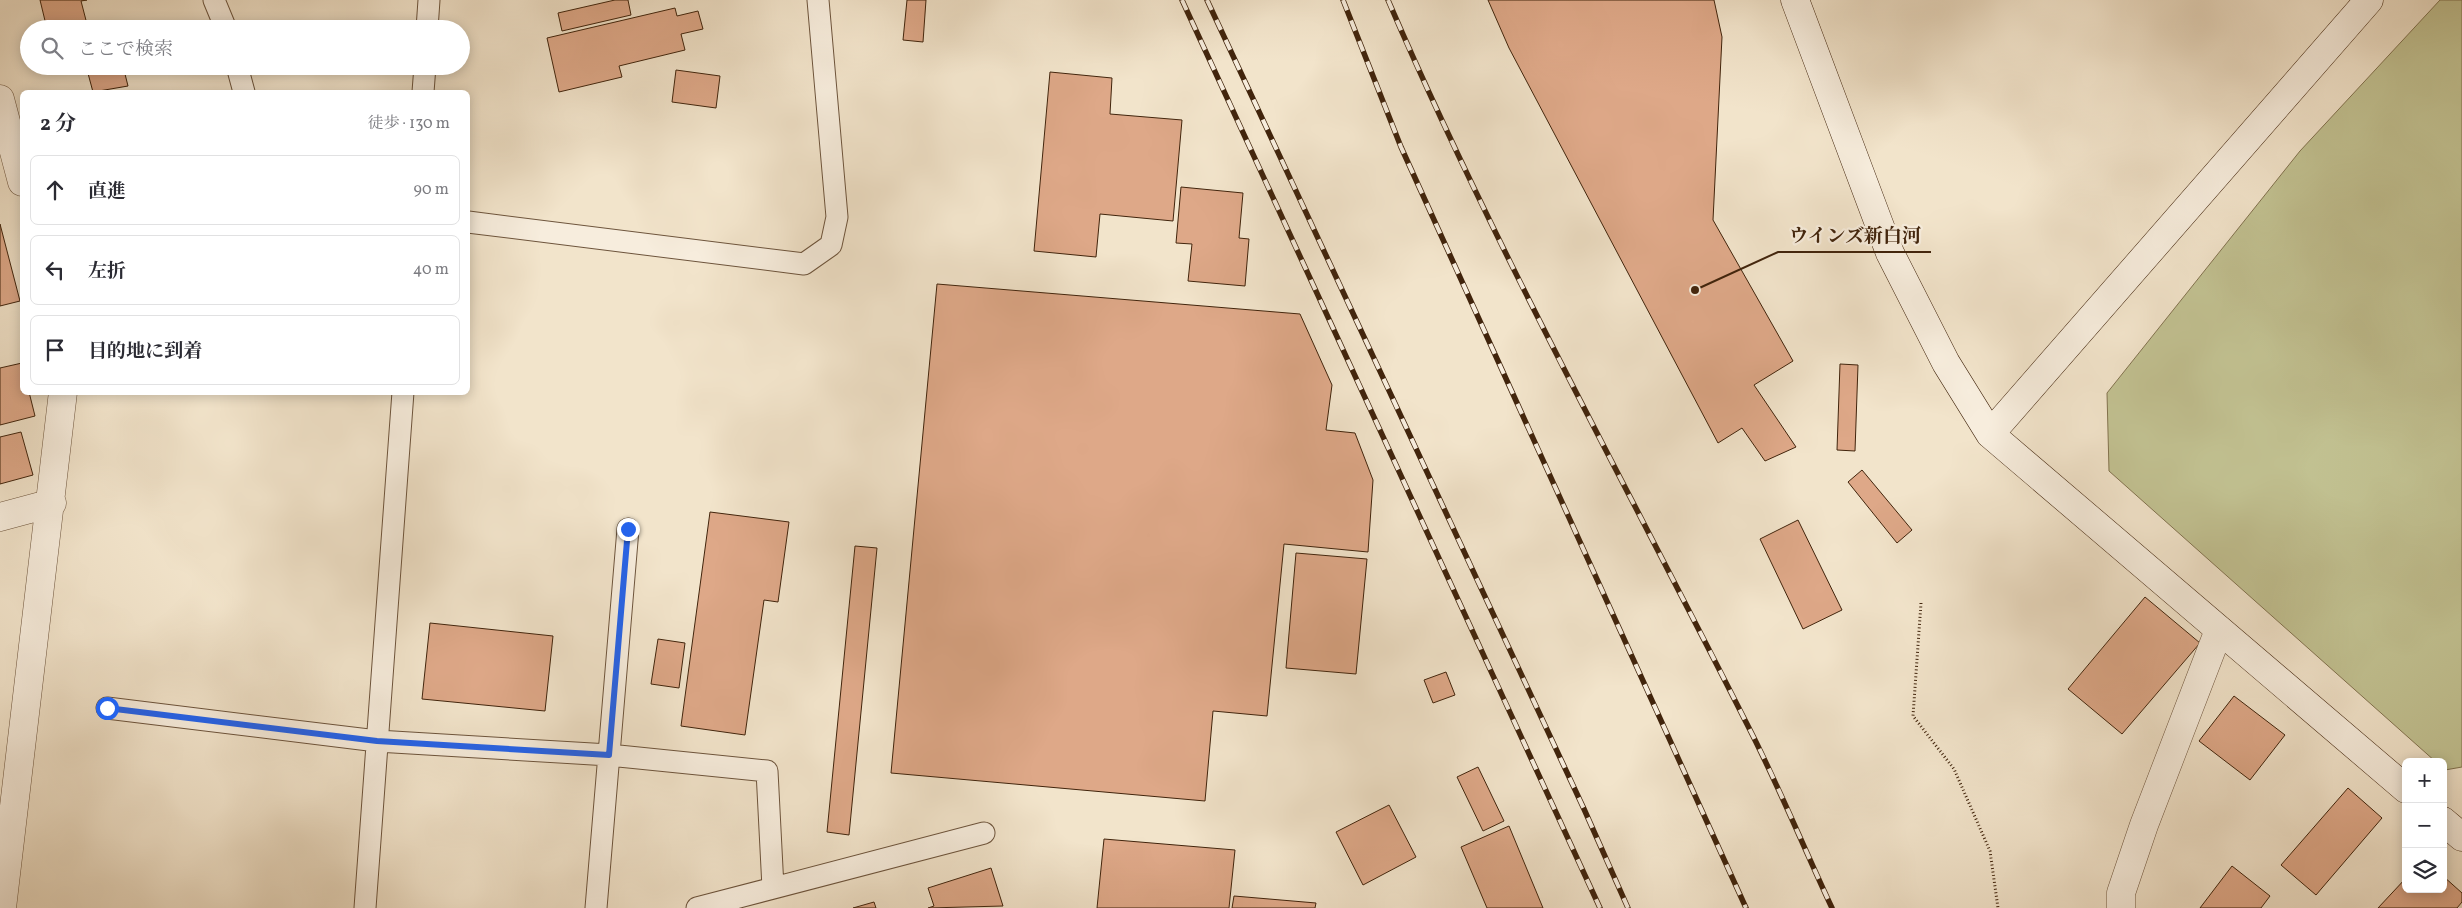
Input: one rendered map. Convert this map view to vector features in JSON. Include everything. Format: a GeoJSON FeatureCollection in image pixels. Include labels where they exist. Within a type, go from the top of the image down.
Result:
{"type":"FeatureCollection","features":[{"type":"Feature","properties":{"kind":"street"},"geometry":{"type":"LineString","coordinates":[[1795,0],[1890,253],[1946,363],[1990,434],[2402,786]]}},
{"type":"Feature","properties":{"kind":"street"},"geometry":{"type":"LineString","coordinates":[[1990,434],[2369,0]]}},
{"type":"Feature","properties":{"kind":"street"},"geometry":{"type":"LineString","coordinates":[[0,99],[20,174]]}},
{"type":"Feature","properties":{"kind":"street"},"geometry":{"type":"LineString","coordinates":[[2,908],[52,503],[63,395]]}},
{"type":"Feature","properties":{"kind":"street"},"geometry":{"type":"LineString","coordinates":[[0,518],[52,503]]}},
{"type":"Feature","properties":{"kind":"street"},"geometry":{"type":"LineString","coordinates":[[2121,908],[2120,893],[2219,630]]}},
{"type":"Feature","properties":{"kind":"street"},"geometry":{"type":"LineString","coordinates":[[2447,824],[2462,837]]}},
{"type":"Feature","properties":{"kind":"lane"},"geometry":{"type":"LineString","coordinates":[[214,0],[222,20]]}},
{"type":"Feature","properties":{"kind":"lane"},"geometry":{"type":"LineString","coordinates":[[428,20],[429,0]]}},
{"type":"Feature","properties":{"kind":"lane"},"geometry":{"type":"LineString","coordinates":[[470,222],[804,264],[831,245],[837,217],[818,0]]}},
{"type":"Feature","properties":{"kind":"lane"},"geometry":{"type":"LineString","coordinates":[[239,75],[243,90]]}},
{"type":"Feature","properties":{"kind":"lane"},"geometry":{"type":"LineString","coordinates":[[423,90],[424,75]]}},
{"type":"Feature","properties":{"kind":"lane"},"geometry":{"type":"LineString","coordinates":[[365,908],[403,395]]}},
{"type":"Feature","properties":{"kind":"lane"},"geometry":{"type":"LineString","coordinates":[[596,908],[628,529]]}},
{"type":"Feature","properties":{"kind":"lane"},"geometry":{"type":"LineString","coordinates":[[107,708],[377,741],[609,755],[767,770],[773,888]]}},
{"type":"Feature","properties":{"kind":"lane"},"geometry":{"type":"LineString","coordinates":[[697,908],[984,833]]}},
{"type":"Feature","properties":{"kind":"path"},"geometry":{"type":"LineString","coordinates":[[1921,603],[1913,716],[1954,769],[1958,777],[1990,851],[1998,908]]}},
{"type":"Feature","properties":{"kind":"green space"},"geometry":{"type":"Polygon","coordinates":[[[2440,0],[2462,0],[2462,767],[2447,770],[2447,758],[2432,758],[2109,471],[2107,393],[2300,151],[2440,0]]]}},
{"type":"Feature","properties":{"kind":"building"},"geometry":{"type":"Polygon","coordinates":[[[40,0],[87,0],[81,1],[86,20],[45,20],[40,0]]]}},
{"type":"Feature","properties":{"kind":"building"},"geometry":{"type":"Polygon","coordinates":[[[615,0],[628,0],[631,15],[562,31],[558,13],[615,0]]]}},
{"type":"Feature","properties":{"kind":"building"},"geometry":{"type":"Polygon","coordinates":[[[907,0],[926,0],[923,42],[903,40],[907,0]]]}},
{"type":"Feature","properties":{"kind":"building"},"geometry":{"type":"Polygon","coordinates":[[[1488,0],[1714,0],[1722,37],[1713,220],[1793,361],[1754,385],[1796,447],[1765,461],[1742,428],[1718,443],[1509,48],[1488,0]]]}},
{"type":"Feature","properties":{"kind":"building"},"geometry":{"type":"Polygon","coordinates":[[[675,8],[677,16],[698,11],[703,29],[681,34],[685,50],[619,66],[622,77],[559,92],[547,38],[675,8]]]}},
{"type":"Feature","properties":{"kind":"building"},"geometry":{"type":"Polygon","coordinates":[[[676,70],[720,76],[716,108],[672,102],[676,70]]]}},
{"type":"Feature","properties":{"kind":"building"},"geometry":{"type":"Polygon","coordinates":[[[1050,72],[1112,78],[1110,114],[1182,120],[1173,221],[1100,214],[1096,257],[1034,251],[1050,72]]]}},
{"type":"Feature","properties":{"kind":"building"},"geometry":{"type":"Polygon","coordinates":[[[88,75],[125,75],[128,86],[92,90],[88,75]]]}},
{"type":"Feature","properties":{"kind":"building"},"geometry":{"type":"Polygon","coordinates":[[[1181,187],[1243,193],[1239,238],[1249,239],[1245,286],[1188,281],[1192,244],[1176,243],[1181,187]]]}},
{"type":"Feature","properties":{"kind":"building"},"geometry":{"type":"Polygon","coordinates":[[[0,224],[20,301],[0,306],[0,224]]]}},
{"type":"Feature","properties":{"kind":"building"},"geometry":{"type":"Polygon","coordinates":[[[937,284],[1300,314],[1332,385],[1326,430],[1355,433],[1373,480],[1368,552],[1284,544],[1267,716],[1213,711],[1205,801],[891,773],[937,284]]]}},
{"type":"Feature","properties":{"kind":"building"},"geometry":{"type":"Polygon","coordinates":[[[20,363],[20,395],[30,395],[35,416],[0,425],[0,368],[20,363]]]}},
{"type":"Feature","properties":{"kind":"building"},"geometry":{"type":"Polygon","coordinates":[[[1840,364],[1858,365],[1855,451],[1837,450],[1840,364]]]}},
{"type":"Feature","properties":{"kind":"building"},"geometry":{"type":"Polygon","coordinates":[[[21,432],[33,475],[0,484],[0,437],[21,432]]]}},
{"type":"Feature","properties":{"kind":"building"},"geometry":{"type":"Polygon","coordinates":[[[1862,470],[1912,530],[1897,543],[1848,482],[1862,470]]]}},
{"type":"Feature","properties":{"kind":"building"},"geometry":{"type":"Polygon","coordinates":[[[710,512],[789,522],[778,602],[764,600],[745,735],[681,726],[710,512]]]}},
{"type":"Feature","properties":{"kind":"building"},"geometry":{"type":"Polygon","coordinates":[[[1798,520],[1842,610],[1803,629],[1760,539],[1798,520]]]}},
{"type":"Feature","properties":{"kind":"building"},"geometry":{"type":"Polygon","coordinates":[[[855,546],[877,548],[849,835],[827,832],[855,546]]]}},
{"type":"Feature","properties":{"kind":"building"},"geometry":{"type":"Polygon","coordinates":[[[1296,553],[1367,559],[1356,674],[1286,668],[1296,553]]]}},
{"type":"Feature","properties":{"kind":"building"},"geometry":{"type":"Polygon","coordinates":[[[2145,597],[2200,643],[2122,734],[2068,689],[2145,597]]]}},
{"type":"Feature","properties":{"kind":"building"},"geometry":{"type":"Polygon","coordinates":[[[430,623],[553,636],[545,711],[422,699],[430,623]]]}},
{"type":"Feature","properties":{"kind":"building"},"geometry":{"type":"Polygon","coordinates":[[[658,639],[685,643],[679,688],[651,684],[658,639]]]}},
{"type":"Feature","properties":{"kind":"building"},"geometry":{"type":"Polygon","coordinates":[[[1446,672],[1455,695],[1433,703],[1424,680],[1446,672]]]}},
{"type":"Feature","properties":{"kind":"building"},"geometry":{"type":"Polygon","coordinates":[[[2234,696],[2285,735],[2250,780],[2199,741],[2234,696]]]}},
{"type":"Feature","properties":{"kind":"building"},"geometry":{"type":"Polygon","coordinates":[[[1478,767],[1504,821],[1483,831],[1457,777],[1478,767]]]}},
{"type":"Feature","properties":{"kind":"building"},"geometry":{"type":"Polygon","coordinates":[[[2348,788],[2382,818],[2316,895],[2281,865],[2348,788]]]}},
{"type":"Feature","properties":{"kind":"building"},"geometry":{"type":"Polygon","coordinates":[[[1389,805],[1416,857],[1363,885],[1336,832],[1389,805]]]}},
{"type":"Feature","properties":{"kind":"building"},"geometry":{"type":"Polygon","coordinates":[[[1509,826],[1543,908],[1487,908],[1461,847],[1509,826]]]}},
{"type":"Feature","properties":{"kind":"building"},"geometry":{"type":"Polygon","coordinates":[[[1104,839],[1235,850],[1229,908],[1097,908],[1104,839]]]}},
{"type":"Feature","properties":{"kind":"building"},"geometry":{"type":"Polygon","coordinates":[[[2232,866],[2270,896],[2261,908],[2200,908],[2232,866]]]}},
{"type":"Feature","properties":{"kind":"building"},"geometry":{"type":"Polygon","coordinates":[[[991,868],[1003,906],[928,908],[934,906],[928,888],[991,868]]]}},
{"type":"Feature","properties":{"kind":"building"},"geometry":{"type":"Polygon","coordinates":[[[2447,880],[2462,893],[2462,902],[2457,908],[2378,908],[2402,882],[2402,893],[2447,893],[2447,880]]]}},
{"type":"Feature","properties":{"kind":"building"},"geometry":{"type":"Polygon","coordinates":[[[1234,896],[1316,903],[1315,908],[1232,908],[1234,896]]]}},
{"type":"Feature","properties":{"kind":"building"},"geometry":{"type":"Polygon","coordinates":[[[874,902],[876,908],[853,908],[874,902]]]}},
{"type":"Feature","properties":{"kind":"railway"},"geometry":{"type":"LineString","coordinates":[[1182,0],[1600,908]]}},
{"type":"Feature","properties":{"kind":"railway"},"geometry":{"type":"LineString","coordinates":[[1207,0],[1584,809],[1628,908]]}},
{"type":"Feature","properties":{"kind":"railway"},"geometry":{"type":"LineString","coordinates":[[1343,0],[1401,147],[1746,908]]}},
{"type":"Feature","properties":{"kind":"railway"},"geometry":{"type":"LineString","coordinates":[[1388,0],[1472,185],[1563,367],[1749,728],[1832,908]]}},
{"type":"Feature","properties":{"kind":"place","name":"ウインズ新白河"},"geometry":{"type":"Point","coordinates":[1695,290]}},
{"type":"Feature","properties":{"kind":"route"},"geometry":{"type":"LineString","coordinates":[[107,708],[377,741],[609,755],[628,529]]}}]}
